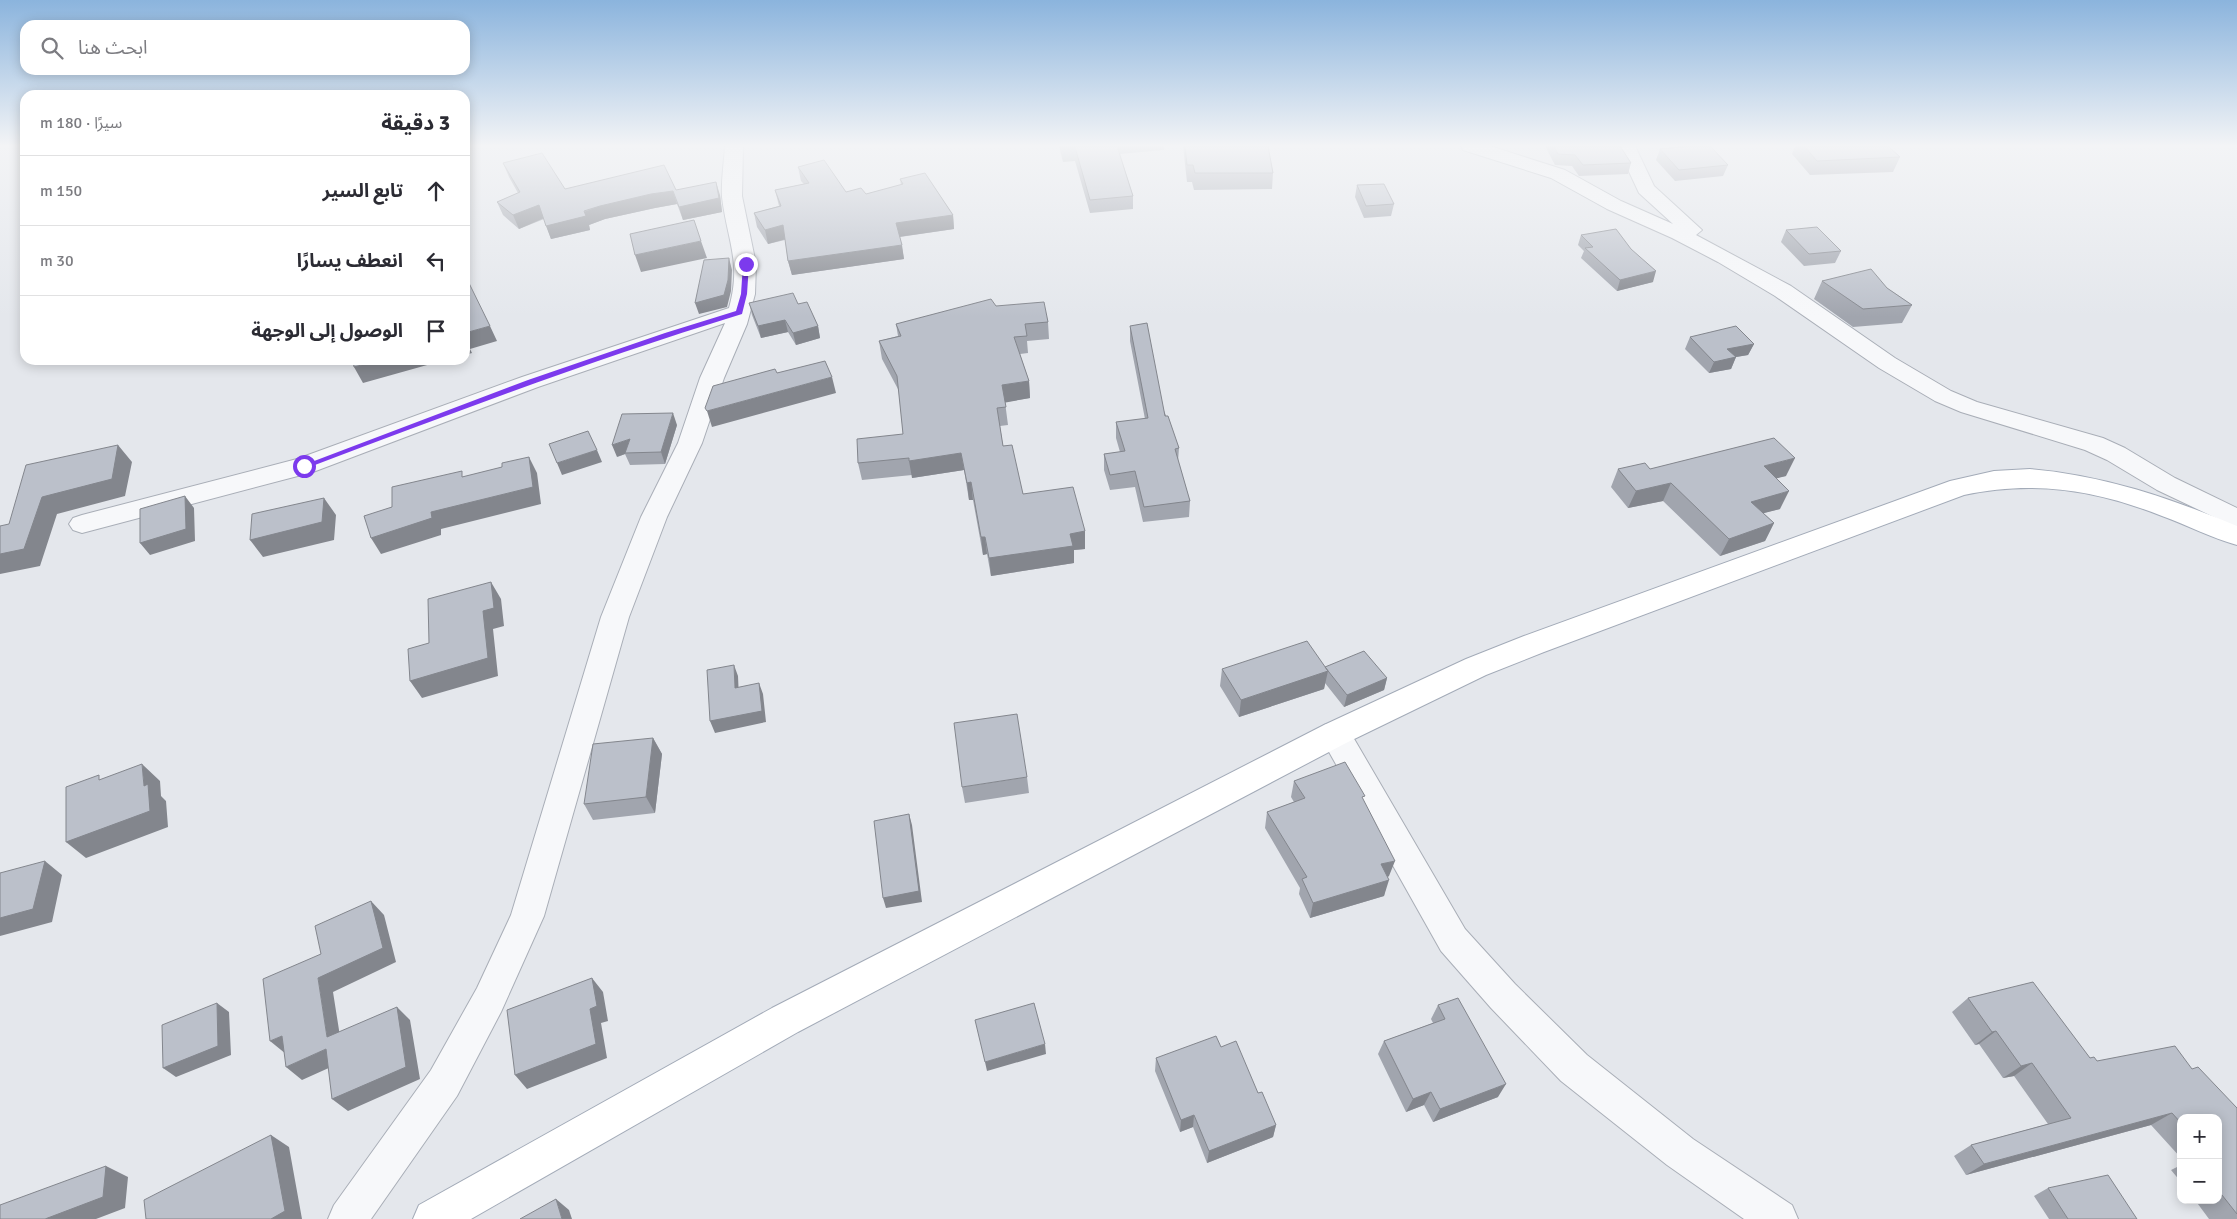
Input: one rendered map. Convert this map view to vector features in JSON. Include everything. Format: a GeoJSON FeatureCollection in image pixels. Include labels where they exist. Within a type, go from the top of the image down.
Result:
{"type":"FeatureCollection","features":[{"type":"Feature","properties":{"kind":"main road"},"geometry":{"type":"LineString","coordinates":[[433,1219],[785,1020],[1335,734],[1476,668],[1534,644],[1976,482],[2002,478],[2038,477],[2086,484],[2164,507],[2237,536]]}},
{"type":"Feature","properties":{"kind":"street"},"geometry":{"type":"LineString","coordinates":[[348,1219],[444,1083],[489,1000],[527,916],[614,617],[654,517],[690,443],[712,378],[739,312],[744,294],[746,264],[733,203]]}},
{"type":"Feature","properties":{"kind":"street"},"geometry":{"type":"LineString","coordinates":[[1612,203],[1711,250],[1783,291],[1887,363],[1943,396],[1969,407],[2067,434],[2094,444],[2116,454],[2166,484],[2237,519]]}},
{"type":"Feature","properties":{"kind":"street"},"geometry":{"type":"LineString","coordinates":[[1662,203],[1711,250]]}},
{"type":"Feature","properties":{"kind":"street"},"geometry":{"type":"LineString","coordinates":[[82,524],[312,464],[530,382],[668,334],[739,312]]}},
{"type":"Feature","properties":{"kind":"street"},"geometry":{"type":"LineString","coordinates":[[1335,734],[1453,940],[1502,996],[1574,1068],[1680,1152],[1778,1219]]}},
{"type":"Feature","properties":{"kind":"building"},"geometry":{"type":"Polygon","coordinates":[[[498,203],[613,203],[584,211],[586,216],[546,226],[539,205],[513,215],[498,203]]]}},
{"type":"Feature","properties":{"kind":"building"},"geometry":{"type":"Polygon","coordinates":[[[677,203],[697,203],[679,207],[677,203]]]}},
{"type":"Feature","properties":{"kind":"building"},"geometry":{"type":"Polygon","coordinates":[[[780,203],[945,203],[953,215],[896,223],[902,245],[788,261],[783,225],[765,230],[754,213],[781,206],[780,203]]]}},
{"type":"Feature","properties":{"kind":"building"},"geometry":{"type":"Polygon","coordinates":[[[1365,203],[1394,204],[1366,206],[1365,203]]]}},
{"type":"Feature","properties":{"kind":"building"},"geometry":{"type":"Polygon","coordinates":[[[694,220],[701,241],[635,255],[630,234],[694,220]]]}},
{"type":"Feature","properties":{"kind":"building"},"geometry":{"type":"Polygon","coordinates":[[[1817,227],[1841,251],[1809,254],[1786,230],[1817,227]]]}},
{"type":"Feature","properties":{"kind":"building"},"geometry":{"type":"Polygon","coordinates":[[[1616,229],[1631,249],[1656,271],[1620,280],[1585,248],[1593,247],[1581,235],[1616,229]]]}},
{"type":"Feature","properties":{"kind":"building"},"geometry":{"type":"Polygon","coordinates":[[[729,258],[728,280],[724,295],[695,303],[704,260],[729,258]]]}},
{"type":"Feature","properties":{"kind":"building"},"geometry":{"type":"Polygon","coordinates":[[[1871,269],[1887,288],[1912,305],[1863,309],[1822,281],[1871,269]]]}},
{"type":"Feature","properties":{"kind":"building"},"geometry":{"type":"Polygon","coordinates":[[[470,285],[490,326],[470,332],[470,285]]]}},
{"type":"Feature","properties":{"kind":"building"},"geometry":{"type":"Polygon","coordinates":[[[793,293],[798,304],[807,302],[818,326],[793,333],[785,320],[758,326],[749,303],[793,293]]]}},
{"type":"Feature","properties":{"kind":"building"},"geometry":{"type":"Polygon","coordinates":[[[991,299],[996,306],[1044,302],[1048,322],[1025,324],[1027,336],[1014,337],[1029,381],[1002,385],[1006,407],[997,408],[1003,446],[1012,445],[1023,494],[1073,487],[1085,531],[1070,534],[1073,546],[989,558],[985,537],[981,537],[971,482],[967,483],[961,453],[909,461],[909,458],[858,463],[857,439],[903,434],[897,376],[879,341],[901,336],[896,324],[991,299]]]}},
{"type":"Feature","properties":{"kind":"building"},"geometry":{"type":"Polygon","coordinates":[[[1147,323],[1165,416],[1168,416],[1179,448],[1175,449],[1190,501],[1144,507],[1135,471],[1110,475],[1104,454],[1125,451],[1116,422],[1148,418],[1130,326],[1147,323]]]}},
{"type":"Feature","properties":{"kind":"building"},"geometry":{"type":"Polygon","coordinates":[[[1736,326],[1754,344],[1727,349],[1736,357],[1714,362],[1690,337],[1736,326]]]}},
{"type":"Feature","properties":{"kind":"building"},"geometry":{"type":"Polygon","coordinates":[[[825,361],[832,377],[707,411],[705,408],[713,386],[775,369],[777,373],[825,361]]]}},
{"type":"Feature","properties":{"kind":"building"},"geometry":{"type":"Polygon","coordinates":[[[673,413],[661,452],[625,453],[630,439],[612,445],[622,414],[673,413]]]}},
{"type":"Feature","properties":{"kind":"building"},"geometry":{"type":"Polygon","coordinates":[[[588,431],[597,450],[557,463],[549,444],[588,431]]]}},
{"type":"Feature","properties":{"kind":"building"},"geometry":{"type":"Polygon","coordinates":[[[1774,438],[1795,458],[1764,466],[1789,491],[1751,502],[1774,523],[1729,539],[1671,483],[1636,491],[1618,469],[1645,463],[1650,469],[1774,438]]]}},
{"type":"Feature","properties":{"kind":"building"},"geometry":{"type":"Polygon","coordinates":[[[118,445],[112,479],[42,497],[24,549],[0,554],[0,526],[9,524],[26,465],[118,445]]]}},
{"type":"Feature","properties":{"kind":"building"},"geometry":{"type":"Polygon","coordinates":[[[529,457],[533,487],[431,512],[432,518],[371,538],[364,516],[392,507],[392,487],[462,471],[462,477],[502,467],[502,463],[529,457]]]}},
{"type":"Feature","properties":{"kind":"building"},"geometry":{"type":"Polygon","coordinates":[[[185,496],[186,529],[140,543],[140,509],[185,496]]]}},
{"type":"Feature","properties":{"kind":"building"},"geometry":{"type":"Polygon","coordinates":[[[324,498],[322,522],[250,540],[252,514],[324,498]]]}},
{"type":"Feature","properties":{"kind":"building"},"geometry":{"type":"Polygon","coordinates":[[[491,582],[494,608],[483,611],[488,658],[410,681],[408,649],[429,643],[428,599],[491,582]]]}},
{"type":"Feature","properties":{"kind":"building"},"geometry":{"type":"Polygon","coordinates":[[[1307,641],[1328,671],[1241,700],[1222,669],[1307,641]]]}},
{"type":"Feature","properties":{"kind":"building"},"geometry":{"type":"Polygon","coordinates":[[[1364,651],[1387,678],[1347,695],[1325,667],[1364,651]]]}},
{"type":"Feature","properties":{"kind":"building"},"geometry":{"type":"Polygon","coordinates":[[[734,665],[735,688],[759,683],[762,711],[710,721],[707,670],[734,665]]]}},
{"type":"Feature","properties":{"kind":"building"},"geometry":{"type":"Polygon","coordinates":[[[1017,714],[1027,777],[962,787],[954,723],[1017,714]]]}},
{"type":"Feature","properties":{"kind":"building"},"geometry":{"type":"Polygon","coordinates":[[[653,738],[646,797],[584,804],[593,744],[653,738]]]}},
{"type":"Feature","properties":{"kind":"building"},"geometry":{"type":"Polygon","coordinates":[[[1345,762],[1365,796],[1362,797],[1395,861],[1381,864],[1389,880],[1313,903],[1302,879],[1307,877],[1267,812],[1305,798],[1294,781],[1345,762]]]}},
{"type":"Feature","properties":{"kind":"building"},"geometry":{"type":"Polygon","coordinates":[[[142,764],[144,786],[148,784],[150,811],[66,842],[66,787],[99,775],[99,780],[142,764]]]}},
{"type":"Feature","properties":{"kind":"building"},"geometry":{"type":"Polygon","coordinates":[[[909,814],[919,891],[883,898],[874,821],[909,814]]]}},
{"type":"Feature","properties":{"kind":"building"},"geometry":{"type":"Polygon","coordinates":[[[45,861],[33,909],[0,918],[0,873],[45,861]]]}},
{"type":"Feature","properties":{"kind":"building"},"geometry":{"type":"Polygon","coordinates":[[[371,901],[383,948],[318,978],[327,1037],[397,1007],[406,1067],[332,1099],[326,1049],[286,1067],[282,1036],[270,1041],[263,979],[321,954],[315,926],[371,901]]]}},
{"type":"Feature","properties":{"kind":"building"},"geometry":{"type":"Polygon","coordinates":[[[592,978],[597,1006],[590,1009],[596,1044],[515,1075],[507,1010],[592,978]]]}},
{"type":"Feature","properties":{"kind":"building"},"geometry":{"type":"Polygon","coordinates":[[[2033,982],[2090,1058],[2094,1057],[2097,1061],[2175,1046],[2192,1069],[2198,1067],[2237,1108],[2237,1214],[2222,1195],[2222,1114],[2177,1114],[2177,1119],[2172,1113],[1984,1164],[1971,1145],[2071,1118],[2032,1063],[2021,1066],[1996,1031],[1992,1032],[1968,998],[2033,982]]]}},
{"type":"Feature","properties":{"kind":"building"},"geometry":{"type":"Polygon","coordinates":[[[1458,998],[1506,1084],[1440,1109],[1431,1092],[1413,1099],[1384,1041],[1445,1019],[1438,1005],[1458,998]]]}},
{"type":"Feature","properties":{"kind":"building"},"geometry":{"type":"Polygon","coordinates":[[[217,1003],[218,1046],[163,1068],[162,1025],[217,1003]]]}},
{"type":"Feature","properties":{"kind":"building"},"geometry":{"type":"Polygon","coordinates":[[[1034,1003],[1045,1044],[985,1062],[975,1020],[1034,1003]]]}},
{"type":"Feature","properties":{"kind":"building"},"geometry":{"type":"Polygon","coordinates":[[[1216,1036],[1221,1047],[1236,1041],[1258,1093],[1262,1092],[1276,1125],[1209,1151],[1194,1115],[1181,1120],[1156,1058],[1216,1036]]]}},
{"type":"Feature","properties":{"kind":"building"},"geometry":{"type":"Polygon","coordinates":[[[271,1135],[285,1211],[271,1219],[146,1219],[144,1200],[271,1135]]]}},
{"type":"Feature","properties":{"kind":"building"},"geometry":{"type":"Polygon","coordinates":[[[106,1166],[103,1197],[45,1219],[0,1219],[0,1205],[106,1166]]]}},
{"type":"Feature","properties":{"kind":"building"},"geometry":{"type":"Polygon","coordinates":[[[2108,1175],[2137,1219],[2068,1219],[2048,1188],[2108,1175]]]}},
{"type":"Feature","properties":{"kind":"building"},"geometry":{"type":"Polygon","coordinates":[[[556,1199],[562,1219],[520,1219],[556,1199]]]}},
{"type":"Feature","properties":{"kind":"route"},"geometry":{"type":"LineString","coordinates":[[304,466],[337,456],[530,382],[668,334],[739,312],[744,294],[746,264]]}}]}
